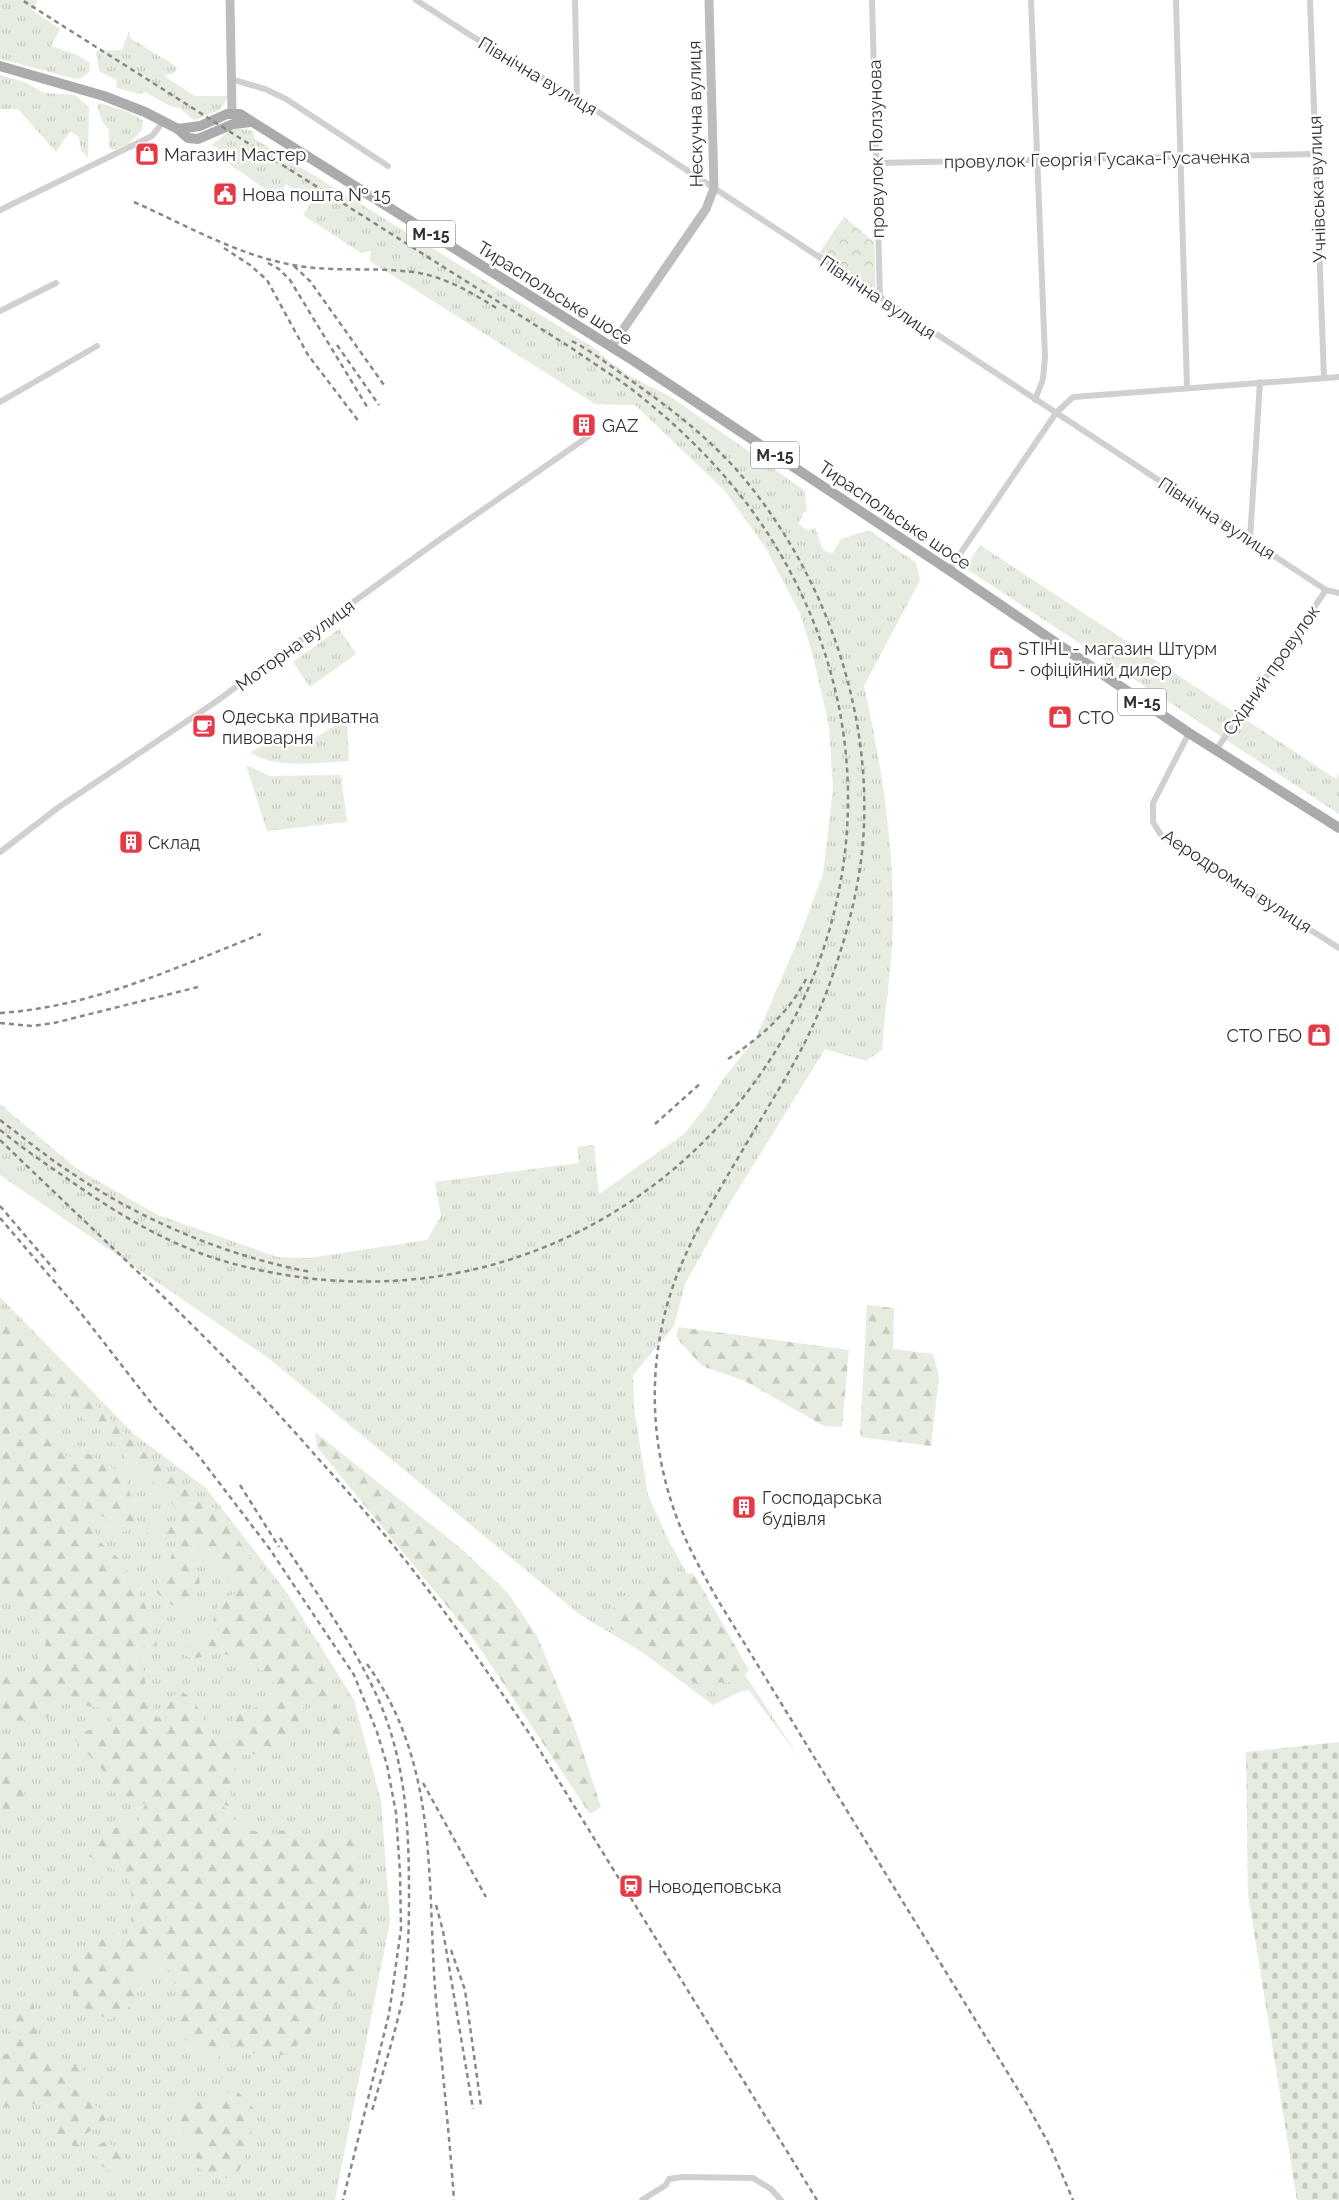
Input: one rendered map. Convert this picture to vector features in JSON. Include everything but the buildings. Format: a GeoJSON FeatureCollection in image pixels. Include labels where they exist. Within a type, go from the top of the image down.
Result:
{"type":"FeatureCollection","features":[{"type":"Feature","properties":{"kind":"main road","name":"М-15"},"geometry":{"type":"LineString","coordinates":[[0,66],[86,89],[145,112],[178,129],[232,118]]}},
{"type":"Feature","properties":{"kind":"main road","name":"Тираспольське шосе"},"geometry":{"type":"LineString","coordinates":[[232,118],[251,122],[611,347],[949,570],[1188,733],[1339,828]]}},
{"type":"Feature","properties":{"kind":"street"},"geometry":{"type":"LineString","coordinates":[[230,0],[232,118]]}},
{"type":"Feature","properties":{"kind":"street","name":"Північна вулиця"},"geometry":{"type":"LineString","coordinates":[[416,0],[470,35],[577,98],[1035,400],[1250,538],[1326,590],[1339,593]]}},
{"type":"Feature","properties":{"kind":"street"},"geometry":{"type":"LineString","coordinates":[[575,0],[577,98]]}},
{"type":"Feature","properties":{"kind":"street","name":"Нескучна вулиця"},"geometry":{"type":"LineString","coordinates":[[611,347],[706,209],[714,188],[709,0]]}},
{"type":"Feature","properties":{"kind":"street","name":"провулок Ползунова"},"geometry":{"type":"LineString","coordinates":[[872,0],[880,298]]}},
{"type":"Feature","properties":{"kind":"street"},"geometry":{"type":"LineString","coordinates":[[1031,0],[1045,358],[1043,379],[1035,400]]}},
{"type":"Feature","properties":{"kind":"street"},"geometry":{"type":"LineString","coordinates":[[1176,0],[1187,388]]}},
{"type":"Feature","properties":{"kind":"street","name":"Учнівська вулиця"},"geometry":{"type":"LineString","coordinates":[[1310,0],[1324,378]]}},
{"type":"Feature","properties":{"kind":"street"},"geometry":{"type":"LineString","coordinates":[[231,79],[281,96],[388,166]]}},
{"type":"Feature","properties":{"kind":"street"},"geometry":{"type":"LineString","coordinates":[[0,210],[152,136],[163,122]]}},
{"type":"Feature","properties":{"kind":"street","name":"провулок Георгія Гусака-Гусаченка"},"geometry":{"type":"LineString","coordinates":[[877,163],[1316,154]]}},
{"type":"Feature","properties":{"kind":"street"},"geometry":{"type":"LineString","coordinates":[[0,312],[56,283]]}},
{"type":"Feature","properties":{"kind":"street"},"geometry":{"type":"LineString","coordinates":[[0,402],[97,346]]}},
{"type":"Feature","properties":{"kind":"street"},"geometry":{"type":"LineString","coordinates":[[949,570],[1056,413],[1073,397],[1080,394],[1339,377]]}},
{"type":"Feature","properties":{"kind":"street"},"geometry":{"type":"LineString","coordinates":[[1250,538],[1260,382]]}},
{"type":"Feature","properties":{"kind":"street","name":"Моторна вулиця"},"geometry":{"type":"LineString","coordinates":[[1,850],[59,807],[214,703],[432,545],[589,436]]}},
{"type":"Feature","properties":{"kind":"street","name":"Східний провулок"},"geometry":{"type":"LineString","coordinates":[[1216,750],[1326,590]]}},
{"type":"Feature","properties":{"kind":"street","name":"Аеродромна вулиця"},"geometry":{"type":"LineString","coordinates":[[1188,733],[1153,803],[1153,822],[1161,835],[1339,948]]}},
{"type":"Feature","properties":{"kind":"street"},"geometry":{"type":"LineString","coordinates":[[642,2200],[666,2185],[669,2179],[682,2177],[752,2178],[771,2189],[781,2200]]}},
{"type":"Feature","properties":{"kind":"green space"},"geometry":{"type":"Polygon","coordinates":[[[0,0],[38,0],[32,10],[60,29],[51,46],[77,55],[90,63],[89,72],[82,78],[76,79],[0,59],[0,0]]]}},
{"type":"Feature","properties":{"kind":"green space"},"geometry":{"type":"Polygon","coordinates":[[[129,31],[130,38],[177,67],[174,73],[164,76],[195,96],[229,96],[220,110],[194,120],[179,108],[170,106],[145,92],[140,94],[117,88],[116,80],[99,71],[96,51],[122,50],[129,31]]]}},
{"type":"Feature","properties":{"kind":"green space"},"geometry":{"type":"Polygon","coordinates":[[[0,75],[27,83],[44,93],[75,95],[89,107],[88,158],[81,150],[79,137],[70,131],[56,152],[18,109],[0,109],[0,75]]]}},
{"type":"Feature","properties":{"kind":"green space"},"geometry":{"type":"Polygon","coordinates":[[[99,103],[129,112],[143,121],[142,130],[128,144],[114,150],[109,148],[109,130],[103,123],[97,107],[99,103]]]}},
{"type":"Feature","properties":{"kind":"green space"},"geometry":{"type":"Polygon","coordinates":[[[238,128],[253,131],[255,139],[599,351],[601,355],[628,375],[671,397],[804,490],[807,511],[804,512],[798,524],[807,530],[815,528],[823,550],[832,554],[841,539],[869,530],[916,563],[920,580],[864,686],[885,800],[891,858],[892,950],[882,1050],[866,1061],[825,1049],[728,1206],[685,1284],[674,1326],[633,1375],[634,1409],[648,1495],[668,1539],[727,1647],[798,1756],[749,1690],[741,1691],[713,1705],[642,1652],[579,1614],[267,1357],[0,1175],[0,1104],[77,1169],[158,1215],[277,1257],[309,1258],[427,1240],[441,1216],[435,1182],[579,1163],[577,1147],[594,1145],[599,1194],[684,1134],[707,1105],[723,1079],[756,1038],[801,933],[823,874],[833,788],[829,725],[813,656],[800,613],[765,547],[725,491],[635,405],[595,404],[370,261],[371,251],[361,253],[303,215],[312,202],[286,184],[277,197],[229,164],[227,154],[212,145],[231,129],[238,128]]]}},
{"type":"Feature","properties":{"kind":"green space"},"geometry":{"type":"Polygon","coordinates":[[[844,217],[874,242],[876,295],[817,256],[844,217]]]}},
{"type":"Feature","properties":{"kind":"green space"},"geometry":{"type":"Polygon","coordinates":[[[980,545],[1336,779],[1339,774],[1339,814],[965,568],[980,545]]]}},
{"type":"Feature","properties":{"kind":"green space"},"geometry":{"type":"Polygon","coordinates":[[[339,629],[356,654],[310,687],[293,662],[339,629]]]}},
{"type":"Feature","properties":{"kind":"green space"},"geometry":{"type":"Polygon","coordinates":[[[347,718],[349,761],[284,763],[260,758],[250,752],[296,730],[309,742],[347,718]]]}},
{"type":"Feature","properties":{"kind":"green space"},"geometry":{"type":"Polygon","coordinates":[[[246,765],[270,776],[341,775],[347,822],[267,831],[246,765]]]}},
{"type":"Feature","properties":{"kind":"green space"},"geometry":{"type":"Polygon","coordinates":[[[0,1297],[134,1434],[206,1488],[285,1590],[354,1700],[381,1801],[390,1921],[335,2200],[0,2200],[0,1297]]]}},
{"type":"Feature","properties":{"kind":"green space"},"geometry":{"type":"Polygon","coordinates":[[[867,1305],[894,1308],[893,1349],[933,1354],[939,1376],[931,1446],[860,1437],[867,1305]]]}},
{"type":"Feature","properties":{"kind":"green space"},"geometry":{"type":"Polygon","coordinates":[[[0,1310],[73,1374],[89,1398],[154,1461],[208,1504],[226,1515],[244,1550],[270,1578],[319,1656],[353,1759],[330,1729],[317,1701],[316,1684],[305,1703],[288,1752],[238,1755],[230,1786],[233,1807],[221,1804],[242,1828],[270,1835],[290,1828],[324,1839],[344,1836],[358,1840],[371,1934],[350,1991],[320,2019],[306,2038],[286,2055],[258,2055],[232,2045],[214,2061],[181,2037],[179,2003],[172,1972],[154,1961],[135,1981],[138,2001],[110,2020],[73,2003],[73,1959],[84,1953],[104,1932],[127,1936],[132,1915],[129,1880],[89,1856],[112,1828],[136,1828],[145,1804],[119,1796],[101,1768],[71,1736],[111,1723],[112,1710],[50,1700],[49,1717],[14,1721],[0,1710],[0,1644],[3,1677],[26,1674],[46,1644],[19,1596],[0,1593],[0,1518],[20,1516],[33,1519],[24,1509],[0,1507],[0,1310]],[[56,1394],[48,1396],[51,1406],[63,1423],[54,1430],[63,1456],[76,1457],[73,1445],[126,1475],[137,1528],[123,1532],[97,1512],[83,1510],[100,1542],[123,1562],[146,1607],[159,1653],[144,1645],[138,1649],[147,1691],[158,1719],[168,1698],[181,1691],[194,1700],[211,1734],[224,1750],[233,1732],[234,1715],[285,1698],[265,1672],[221,1652],[193,1659],[178,1652],[211,1632],[215,1613],[222,1599],[236,1593],[224,1572],[205,1556],[198,1545],[191,1553],[200,1582],[197,1595],[188,1611],[172,1605],[157,1593],[160,1573],[169,1563],[176,1543],[146,1533],[160,1521],[174,1527],[184,1528],[174,1506],[154,1483],[138,1473],[106,1435],[82,1418],[74,1401],[56,1394]]]}},
{"type":"Feature","properties":{"kind":"green space"},"geometry":{"type":"Polygon","coordinates":[[[678,1327],[849,1350],[842,1427],[824,1426],[745,1381],[702,1366],[676,1337],[678,1327]]]}},
{"type":"Feature","properties":{"kind":"green space"},"geometry":{"type":"Polygon","coordinates":[[[315,1432],[463,1550],[508,1593],[537,1636],[575,1728],[601,1807],[590,1814],[473,1638],[317,1447],[315,1432]]]}},
{"type":"Feature","properties":{"kind":"green space"},"geometry":{"type":"Polygon","coordinates":[[[675,1572],[694,1574],[749,1670],[740,1682],[695,1683],[605,1625],[609,1612],[645,1581],[675,1572]]]}},
{"type":"Feature","properties":{"kind":"green space"},"geometry":{"type":"Polygon","coordinates":[[[0,1738],[13,1743],[17,1786],[24,1793],[30,1810],[10,1817],[0,1806],[0,1738]]]}},
{"type":"Feature","properties":{"kind":"green space"},"geometry":{"type":"Polygon","coordinates":[[[1339,1742],[1339,2200],[1297,2200],[1248,1894],[1246,1752],[1339,1742]]]}},
{"type":"Feature","properties":{"kind":"green space"},"geometry":{"type":"Polygon","coordinates":[[[31,1991],[36,2021],[37,2050],[48,2059],[85,2065],[76,2080],[95,2105],[110,2116],[86,2134],[77,2148],[51,2134],[68,2109],[33,2104],[0,2107],[0,2055],[11,2053],[9,2030],[14,2004],[31,1991]]]}},
{"type":"Feature","properties":{"kind":"green space"},"geometry":{"type":"Polygon","coordinates":[[[233,2087],[256,2111],[245,2158],[235,2178],[204,2178],[190,2140],[171,2121],[178,2104],[198,2096],[222,2100],[233,2087]]]}},
{"type":"Feature","properties":{"kind":"green space"},"geometry":{"type":"Polygon","coordinates":[[[105,2142],[119,2149],[127,2161],[115,2174],[100,2165],[92,2147],[105,2142]]]}},
{"type":"Feature","properties":{"kind":"railway"},"geometry":{"type":"LineString","coordinates":[[0,1130],[84,1190],[128,1218],[196,1252],[246,1267],[399,1281],[538,1250],[658,1181],[754,1084],[818,964],[847,829],[834,687],[775,545],[745,501],[691,440],[630,388],[573,349],[22,0]]}},
{"type":"Feature","properties":{"kind":"railway"},"geometry":{"type":"LineString","coordinates":[[134,202],[232,247],[272,260],[309,267],[388,270],[429,275],[470,292],[498,309]]}},
{"type":"Feature","properties":{"kind":"railway"},"geometry":{"type":"LineString","coordinates":[[224,248],[250,265],[267,280],[308,355],[360,423]]}},
{"type":"Feature","properties":{"kind":"railway"},"geometry":{"type":"LineString","coordinates":[[268,263],[279,269],[290,280],[369,410]]}},
{"type":"Feature","properties":{"kind":"railway"},"geometry":{"type":"LineString","coordinates":[[294,266],[310,281],[384,385]]}},
{"type":"Feature","properties":{"kind":"railway"},"geometry":{"type":"LineString","coordinates":[[572,341],[593,353],[641,387],[697,431],[735,468],[765,505],[791,546],[814,589],[833,634],[848,681],[858,728],[863,776],[864,824],[860,870],[851,916],[830,982],[815,1021],[798,1055],[716,1195],[692,1241],[672,1288],[663,1320],[657,1354],[655,1387],[660,1455],[667,1488],[678,1521],[700,1569],[1025,2101],[1050,2146],[1073,2200]]}},
{"type":"Feature","properties":{"kind":"railway"},"geometry":{"type":"LineString","coordinates":[[337,345],[379,405]]}},
{"type":"Feature","properties":{"kind":"railway"},"geometry":{"type":"LineString","coordinates":[[0,1013],[68,1003],[100,994],[133,984],[261,934]]}},
{"type":"Feature","properties":{"kind":"railway"},"geometry":{"type":"LineString","coordinates":[[728,1059],[763,1033],[783,1013],[807,977]]}},
{"type":"Feature","properties":{"kind":"railway"},"geometry":{"type":"LineString","coordinates":[[0,1023],[32,1026],[54,1023],[198,987]]}},
{"type":"Feature","properties":{"kind":"railway"},"geometry":{"type":"LineString","coordinates":[[655,1124],[702,1082]]}},
{"type":"Feature","properties":{"kind":"railway"},"geometry":{"type":"LineString","coordinates":[[0,1120],[73,1174],[100,1191],[158,1222],[218,1247],[248,1257],[311,1272]]}},
{"type":"Feature","properties":{"kind":"railway"},"geometry":{"type":"LineString","coordinates":[[0,1140],[157,1290],[234,1367],[351,1495],[419,1578],[463,1637],[531,1736],[817,2200]]}},
{"type":"Feature","properties":{"kind":"railway"},"geometry":{"type":"LineString","coordinates":[[0,1206],[58,1274]]}},
{"type":"Feature","properties":{"kind":"railway"},"geometry":{"type":"LineString","coordinates":[[0,1218],[77,1308],[155,1408],[198,1455],[269,1548],[354,1675],[377,1732],[387,1765],[396,1813],[401,1929],[389,2014],[343,2200]]}},
{"type":"Feature","properties":{"kind":"railway"},"geometry":{"type":"LineString","coordinates":[[240,1485],[279,1547]]}},
{"type":"Feature","properties":{"kind":"railway"},"geometry":{"type":"LineString","coordinates":[[280,1538],[343,1633],[375,1692],[393,1741],[404,1792],[409,1870],[406,1975],[399,2015],[372,2111]]}},
{"type":"Feature","properties":{"kind":"railway"},"geometry":{"type":"LineString","coordinates":[[367,1664],[390,1702],[406,1740],[418,1780],[425,1820],[429,1861],[435,1988],[454,2200]]}},
{"type":"Feature","properties":{"kind":"railway"},"geometry":{"type":"LineString","coordinates":[[423,1783],[486,1897]]}},
{"type":"Feature","properties":{"kind":"railway"},"geometry":{"type":"LineString","coordinates":[[436,1905],[443,1931],[473,2109]]}},
{"type":"Feature","properties":{"kind":"railway"},"geometry":{"type":"LineString","coordinates":[[451,1950],[465,1990],[481,2106]]}},
{"type":"Feature","properties":{"kind":"place","name":"Магазин Мастер"},"geometry":{"type":"Point","coordinates":[147,154]}},
{"type":"Feature","properties":{"kind":"place","name":"Нова пошта № 15"},"geometry":{"type":"Point","coordinates":[225,194]}},
{"type":"Feature","properties":{"kind":"place","name":"GAZ"},"geometry":{"type":"Point","coordinates":[584,425]}},
{"type":"Feature","properties":{"kind":"place","name":"STIHL - магазин Штурм - офіційний дилер"},"geometry":{"type":"Point","coordinates":[1001,658]}},
{"type":"Feature","properties":{"kind":"place","name":"СТО"},"geometry":{"type":"Point","coordinates":[1060,717]}},
{"type":"Feature","properties":{"kind":"place","name":"Одеська приватна пивоварня"},"geometry":{"type":"Point","coordinates":[204,726]}},
{"type":"Feature","properties":{"kind":"place","name":"Склад"},"geometry":{"type":"Point","coordinates":[131,842]}},
{"type":"Feature","properties":{"kind":"place","name":"СТО ГБО"},"geometry":{"type":"Point","coordinates":[1319,1035]}},
{"type":"Feature","properties":{"kind":"place","name":"Господарська будівля"},"geometry":{"type":"Point","coordinates":[744,1507]}},
{"type":"Feature","properties":{"kind":"place","name":"Новодеповська"},"geometry":{"type":"Point","coordinates":[631,1886]}}]}
